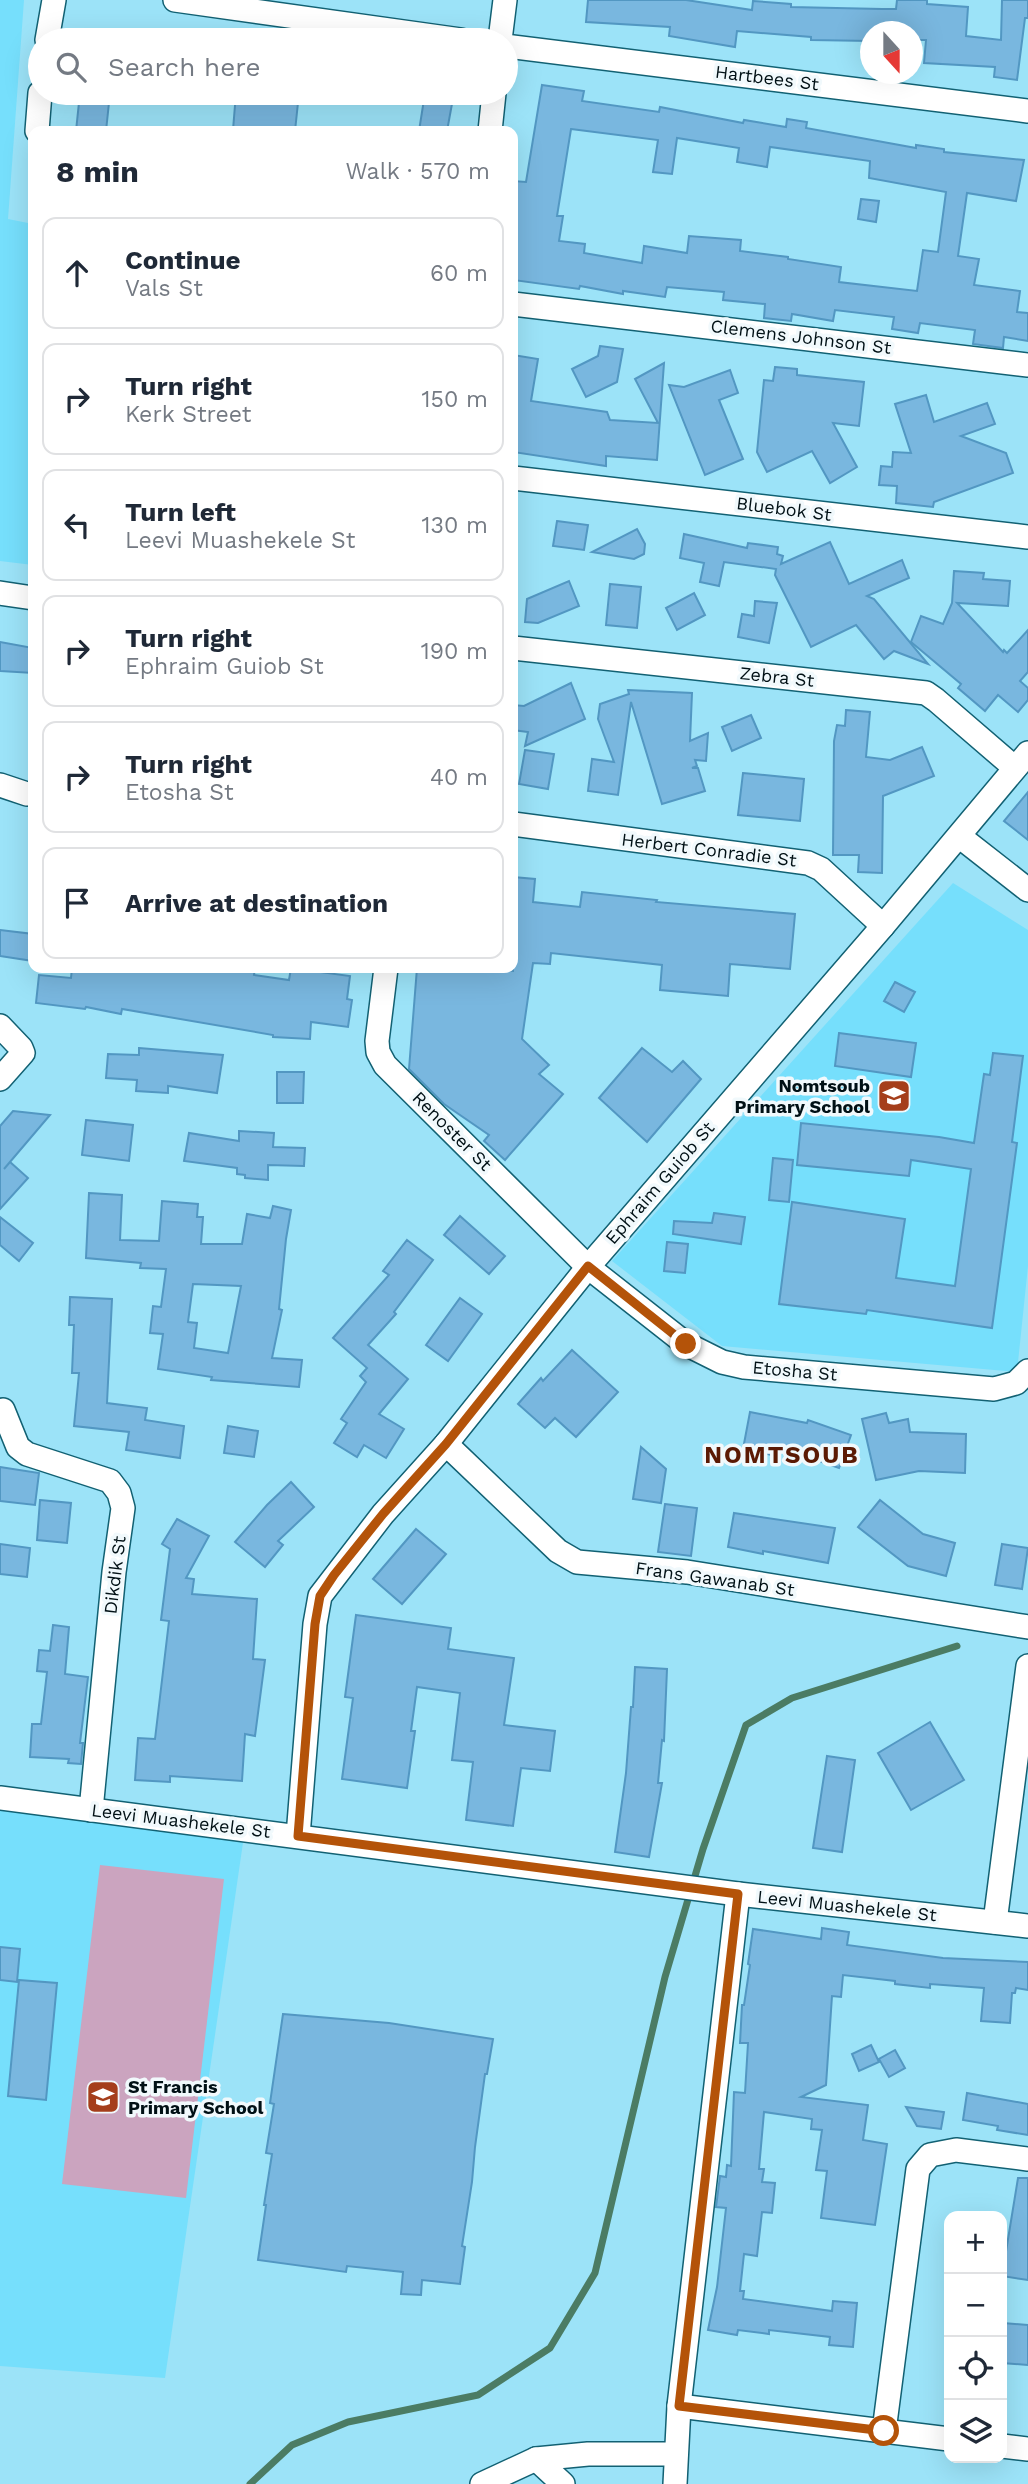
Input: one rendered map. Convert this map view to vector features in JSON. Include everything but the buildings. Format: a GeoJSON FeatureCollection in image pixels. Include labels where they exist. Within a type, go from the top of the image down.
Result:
{"type":"FeatureCollection","features":[{"type":"Feature","properties":{"kind":"street"},"geometry":{"type":"LineString","coordinates":[[49,28],[54,0]]}},
{"type":"Feature","properties":{"kind":"street"},"geometry":{"type":"LineString","coordinates":[[175,0],[375,28]]}},
{"type":"Feature","properties":{"kind":"street"},"geometry":{"type":"LineString","coordinates":[[502,28],[505,0]]}},
{"type":"Feature","properties":{"kind":"street","name":"Hartbees St"},"geometry":{"type":"LineString","coordinates":[[518,47],[1028,111]]}},
{"type":"Feature","properties":{"kind":"street"},"geometry":{"type":"LineString","coordinates":[[37,126],[39,105]]}},
{"type":"Feature","properties":{"kind":"street"},"geometry":{"type":"LineString","coordinates":[[491,126],[493,105]]}},
{"type":"Feature","properties":{"kind":"street","name":"Clemens Johnson St"},"geometry":{"type":"LineString","coordinates":[[518,304],[1028,365]]}},
{"type":"Feature","properties":{"kind":"street","name":"Bluebok St"},"geometry":{"type":"LineString","coordinates":[[518,479],[1028,537]]}},
{"type":"Feature","properties":{"kind":"street"},"geometry":{"type":"LineString","coordinates":[[0,593],[28,597]]}},
{"type":"Feature","properties":{"kind":"street","name":"Zebra St"},"geometry":{"type":"LineString","coordinates":[[518,649],[926,693],[1022,761]]}},
{"type":"Feature","properties":{"kind":"street","name":"Ephraim Guiob St"},"geometry":{"type":"LineString","coordinates":[[298,1836],[315,1624],[320,1596],[383,1514],[446,1444],[588,1266],[883,926],[1022,761]]}},
{"type":"Feature","properties":{"kind":"street"},"geometry":{"type":"LineString","coordinates":[[0,785],[27,794]]}},
{"type":"Feature","properties":{"kind":"street","name":"Herbert Conradie St"},"geometry":{"type":"LineString","coordinates":[[518,825],[808,863],[821,869],[883,926]]}},
{"type":"Feature","properties":{"kind":"street"},"geometry":{"type":"LineString","coordinates":[[959,836],[1028,890]]}},
{"type":"Feature","properties":{"kind":"street","name":"Renoster St"},"geometry":{"type":"LineString","coordinates":[[385,973],[377,1041],[378,1052],[386,1065],[588,1266]]}},
{"type":"Feature","properties":{"kind":"street"},"geometry":{"type":"LineString","coordinates":[[0,1026],[23,1053],[0,1079]]}},
{"type":"Feature","properties":{"kind":"street","name":"Etosha St"},"geometry":{"type":"LineString","coordinates":[[588,1266],[686,1344],[722,1362],[744,1367],[994,1389],[1016,1383],[1028,1371]]}},
{"type":"Feature","properties":{"kind":"street","name":"Dikdik St"},"geometry":{"type":"LineString","coordinates":[[3,1410],[18,1447],[27,1454],[110,1481],[119,1493],[121,1501],[91,1810]]}},
{"type":"Feature","properties":{"kind":"street","name":"Frans Gawanab St"},"geometry":{"type":"LineString","coordinates":[[446,1444],[558,1551],[577,1562],[687,1572],[1028,1627]]}},
{"type":"Feature","properties":{"kind":"street"},"geometry":{"type":"LineString","coordinates":[[995,1922],[1028,1666]]}},
{"type":"Feature","properties":{"kind":"street","name":"Leevi Muashekele St"},"geometry":{"type":"LineString","coordinates":[[0,1798],[727,1893],[1028,1926]]}},
{"type":"Feature","properties":{"kind":"street"},"geometry":{"type":"LineString","coordinates":[[675,2484],[679,2406],[727,1893]]}},
{"type":"Feature","properties":{"kind":"street"},"geometry":{"type":"LineString","coordinates":[[884,2431],[918,2169],[930,2155],[956,2150],[1028,2159]]}},
{"type":"Feature","properties":{"kind":"street"},"geometry":{"type":"LineString","coordinates":[[679,2406],[944,2438]]}},
{"type":"Feature","properties":{"kind":"street"},"geometry":{"type":"LineString","coordinates":[[1007,2447],[1028,2449]]}},
{"type":"Feature","properties":{"kind":"street"},"geometry":{"type":"LineString","coordinates":[[482,2484],[536,2459],[588,2454],[676,2454]]}},
{"type":"Feature","properties":{"kind":"street"},"geometry":{"type":"LineString","coordinates":[[536,2459],[563,2484]]}},
{"type":"Feature","properties":{"kind":"shaded area"},"geometry":{"type":"Polygon","coordinates":[[[0,0],[24,0],[8,219],[28,223],[28,564],[0,561],[0,0]]]}},
{"type":"Feature","properties":{"kind":"shaded area","name":"Nomtsoub Primary School"},"geometry":{"type":"Polygon","coordinates":[[[953,883],[1028,930],[1028,1266],[1017,1372],[722,1346],[612,1261],[953,883]]]}},
{"type":"Feature","properties":{"kind":"shaded area","name":"St Francis Primary School"},"geometry":{"type":"Polygon","coordinates":[[[0,1798],[245,1829],[165,2378],[0,2366],[0,1798]]]}},
{"type":"Feature","properties":{"kind":"shaded area"},"geometry":{"type":"Polygon","coordinates":[[[100,1865],[224,1879],[186,2198],[62,2184],[100,1865]]]}},
{"type":"Feature","properties":{"kind":"waterway"},"geometry":{"type":"LineString","coordinates":[[250,2484],[292,2445],[348,2422],[478,2395],[550,2348],[595,2273],[665,1977],[703,1849],[746,1725],[792,1698],[957,1646]]}},
{"type":"Feature","properties":{"kind":"place","name":"Nomtsoub Primary School"},"geometry":{"type":"Point","coordinates":[894,1096]}},
{"type":"Feature","properties":{"kind":"place","name":"St Francis Primary School"},"geometry":{"type":"Point","coordinates":[103,2097]}},
{"type":"Feature","properties":{"kind":"district","name":"NOMTSOUB"},"geometry":{"type":"Point","coordinates":[782,1455]}},
{"type":"Feature","properties":{"kind":"route"},"geometry":{"type":"LineString","coordinates":[[686,1344],[588,1266],[446,1444],[383,1514],[334,1575],[320,1596],[315,1624],[298,1836],[738,1894],[679,2406],[884,2431]]}}]}
